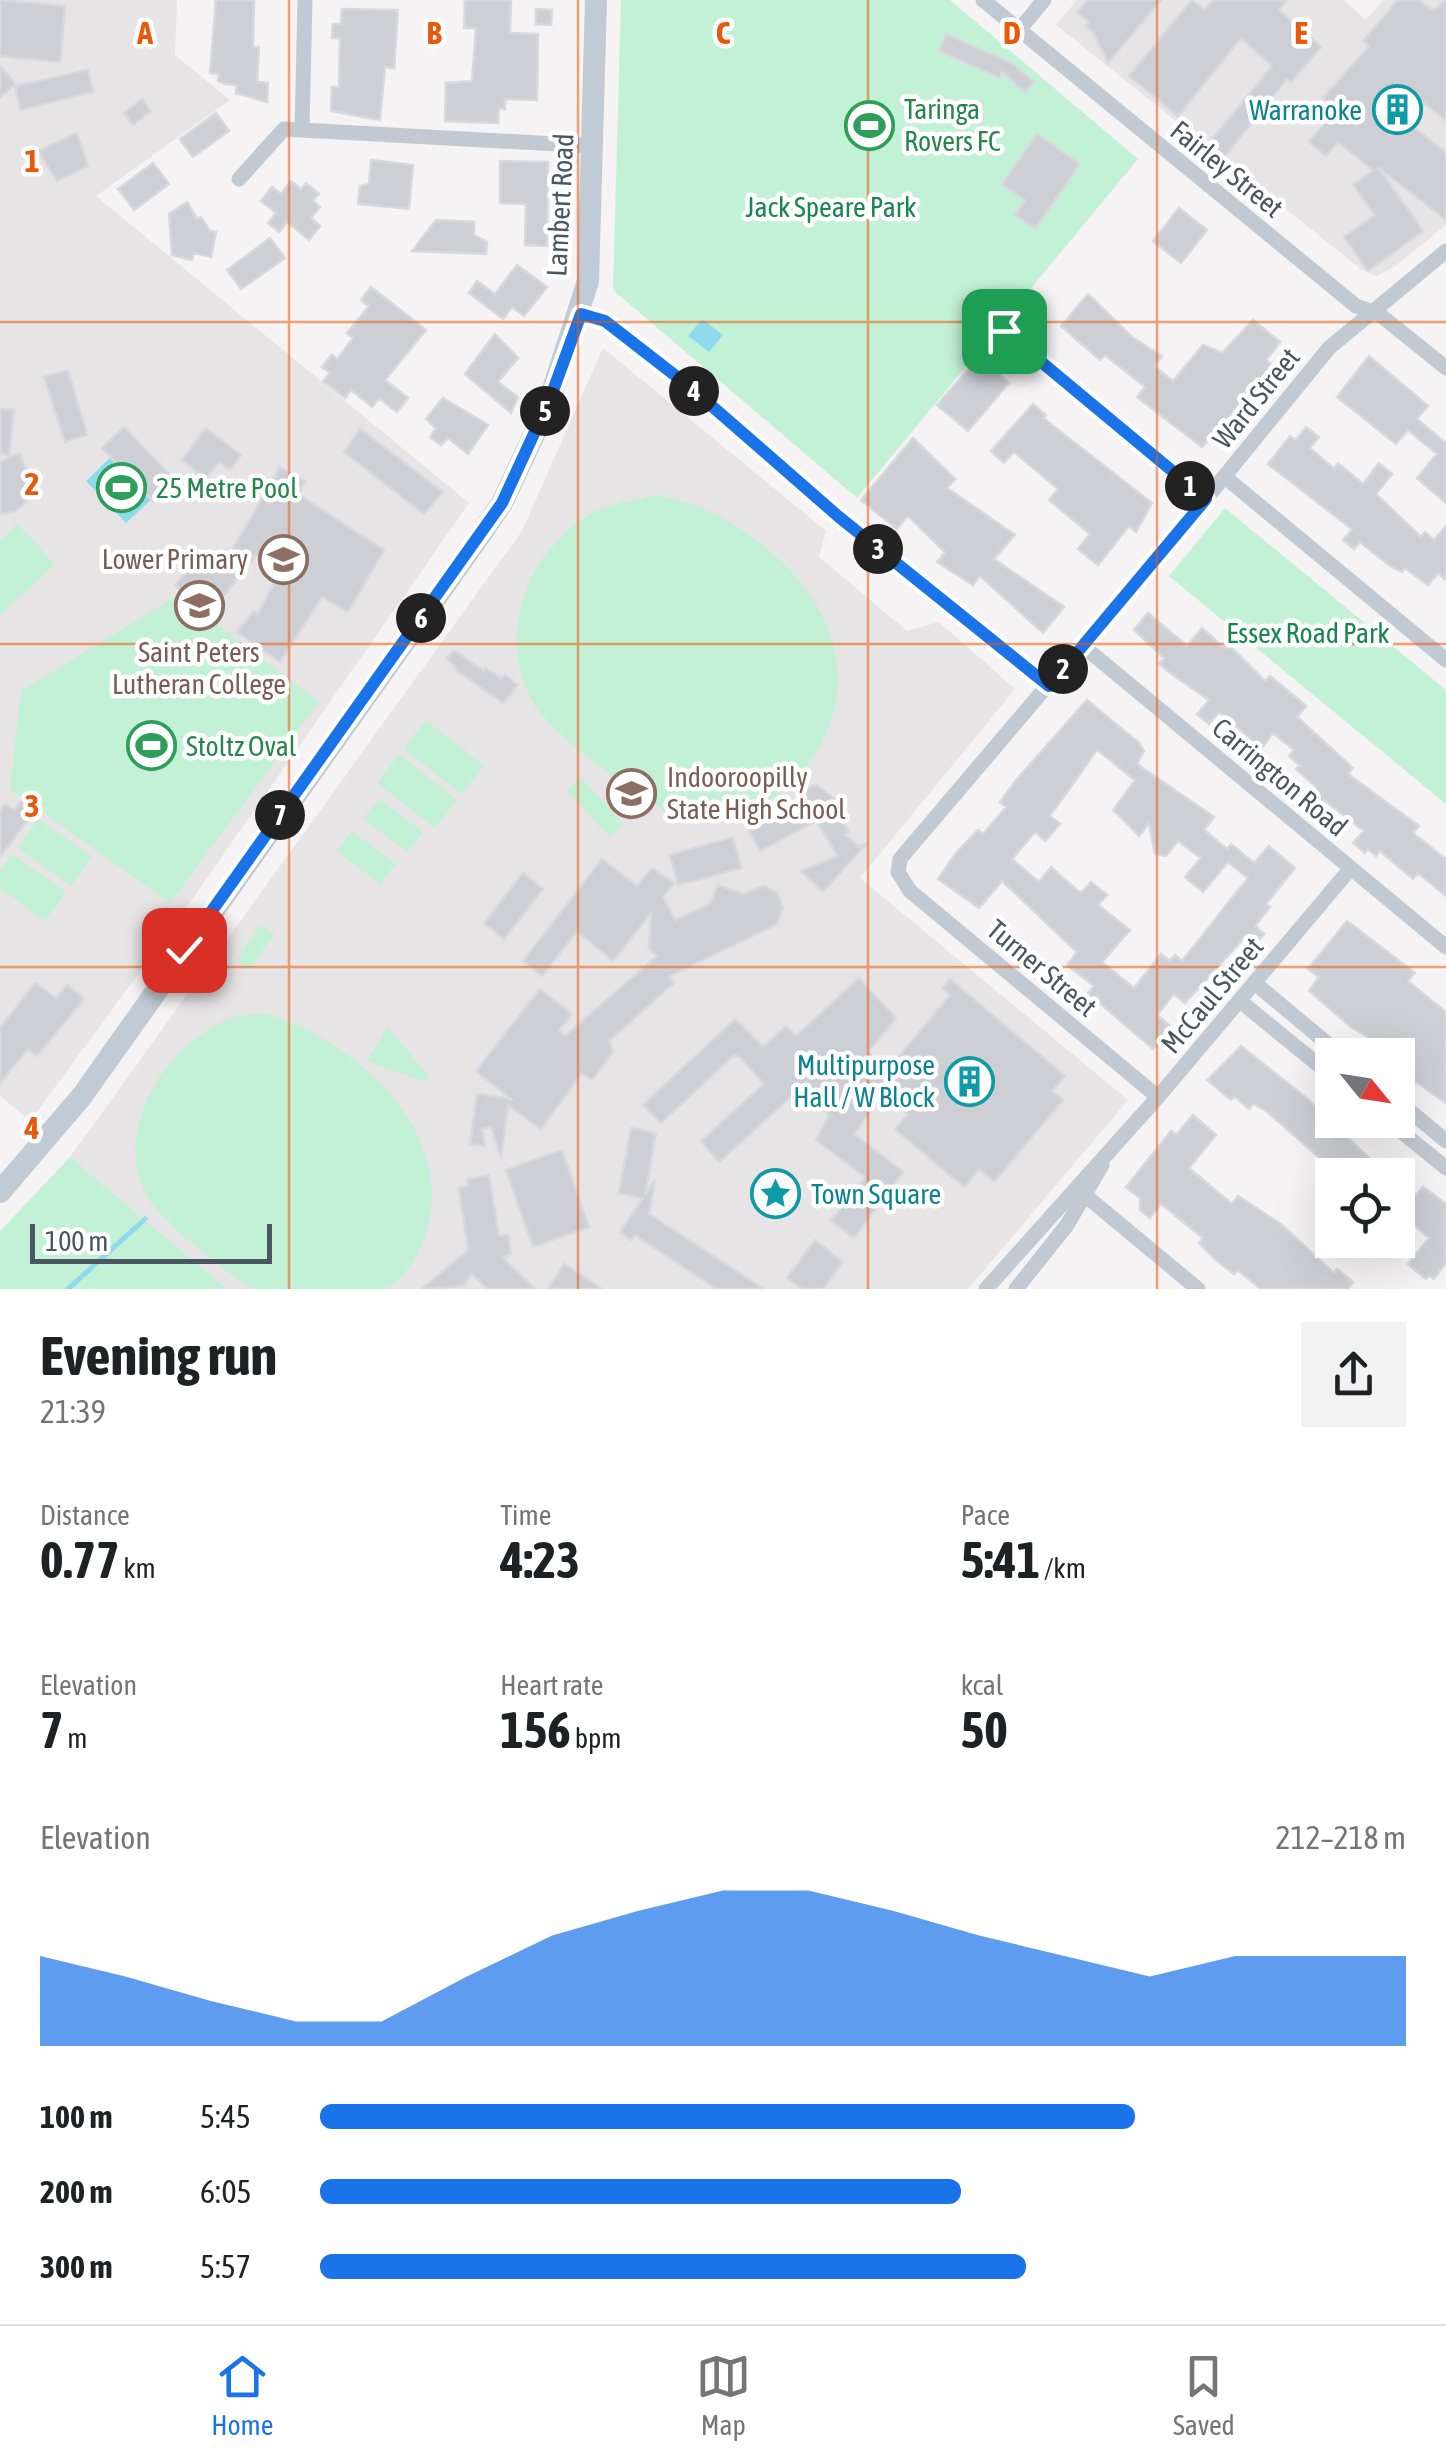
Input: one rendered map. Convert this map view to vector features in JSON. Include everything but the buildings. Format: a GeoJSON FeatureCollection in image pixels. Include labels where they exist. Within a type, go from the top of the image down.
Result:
{"type":"FeatureCollection","features":[{"type":"Feature","properties":{"kind":"main road","name":"Lambert Road"},"geometry":{"type":"LineString","coordinates":[[0,1192],[82,1096],[502,503],[550,399],[581,314],[591,245],[596,0]]}},
{"type":"Feature","properties":{"kind":"street"},"geometry":{"type":"LineString","coordinates":[[302,130],[305,0]]}},
{"type":"Feature","properties":{"kind":"street","name":"Fairley Street"},"geometry":{"type":"LineString","coordinates":[[983,0],[1356,306],[1397,327],[1446,368]]}},
{"type":"Feature","properties":{"kind":"street"},"geometry":{"type":"LineString","coordinates":[[1019,30],[1044,0]]}},
{"type":"Feature","properties":{"kind":"street"},"geometry":{"type":"LineString","coordinates":[[239,179],[284,129],[593,146]]}},
{"type":"Feature","properties":{"kind":"street","name":"Ward Street"},"geometry":{"type":"LineString","coordinates":[[898,872],[900,858],[909,846],[1083,646],[1329,348],[1370,311],[1422,275],[1446,251]]}},
{"type":"Feature","properties":{"kind":"street"},"geometry":{"type":"LineString","coordinates":[[581,314],[605,321],[690,387],[839,517],[1049,686]]}},
{"type":"Feature","properties":{"kind":"street"},"geometry":{"type":"LineString","coordinates":[[1004,331],[1206,499]]}},
{"type":"Feature","properties":{"kind":"street"},"geometry":{"type":"LineString","coordinates":[[1225,477],[1446,660]]}},
{"type":"Feature","properties":{"kind":"street","name":"Carrington Road"},"geometry":{"type":"LineString","coordinates":[[1083,646],[1446,947]]}},
{"type":"Feature","properties":{"kind":"street","name":"McCaul Street"},"geometry":{"type":"LineString","coordinates":[[986,1289],[1256,984],[1350,868]]}},
{"type":"Feature","properties":{"kind":"street","name":"Turner Street"},"geometry":{"type":"LineString","coordinates":[[898,872],[910,891],[1158,1097]]}},
{"type":"Feature","properties":{"kind":"street"},"geometry":{"type":"LineString","coordinates":[[1256,984],[1321,1038]]}},
{"type":"Feature","properties":{"kind":"street"},"geometry":{"type":"LineString","coordinates":[[1240,1001],[1315,1062]]}},
{"type":"Feature","properties":{"kind":"street"},"geometry":{"type":"LineString","coordinates":[[1415,1116],[1446,1142]]}},
{"type":"Feature","properties":{"kind":"street"},"geometry":{"type":"LineString","coordinates":[[1408,1138],[1446,1168]]}},
{"type":"Feature","properties":{"kind":"street","name":"McCaul Street"},"geometry":{"type":"LineString","coordinates":[[1016,1289],[1086,1196],[1108,1152]]}},
{"type":"Feature","properties":{"kind":"street"},"geometry":{"type":"LineString","coordinates":[[1086,1196],[1198,1289]]}},
{"type":"Feature","properties":{"kind":"shaded area","name":"Saint Peters Lutheran College"},"geometry":{"type":"Polygon","coordinates":[[[0,0],[177,0],[175,55],[230,100],[96,196],[469,503],[165,938],[30,1121],[0,1096],[0,0]]]}},
{"type":"Feature","properties":{"kind":"shaded area"},"geometry":{"type":"Polygon","coordinates":[[[1077,0],[1344,0],[1366,20],[1383,0],[1446,0],[1446,225],[1394,267],[1376,276],[1362,270],[1056,25],[1077,0]]]}},
{"type":"Feature","properties":{"kind":"shaded area","name":"Indooroopilly State High School"},"geometry":{"type":"Polygon","coordinates":[[[603,348],[826,531],[819,557],[907,631],[939,622],[1015,689],[860,878],[1128,1100],[968,1289],[227,1289],[70,1157],[522,531],[603,348]]]}},
{"type":"Feature","properties":{"kind":"green space","name":"Jack Speare Park"},"geometry":{"type":"Polygon","coordinates":[[[621,0],[950,0],[1138,159],[857,498],[613,290],[621,0]]]}},
{"type":"Feature","properties":{"kind":"green space"},"geometry":{"type":"Polygon","coordinates":[[[658,495],[702,508],[747,534],[781,561],[809,593],[828,628],[837,665],[836,704],[821,743],[783,791],[741,811],[681,815],[640,796],[548,722],[526,688],[518,660],[517,631],[522,603],[548,551],[592,513],[658,495]]]}},
{"type":"Feature","properties":{"kind":"green space","name":"Essex Road Park"},"geometry":{"type":"Polygon","coordinates":[[[1225,508],[1446,690],[1446,804],[1169,576],[1225,508]]]}},
{"type":"Feature","properties":{"kind":"green space"},"geometry":{"type":"Polygon","coordinates":[[[18,524],[55,564],[0,615],[0,540],[18,524]]]}},
{"type":"Feature","properties":{"kind":"green space","name":"Stoltz Oval"},"geometry":{"type":"Polygon","coordinates":[[[178,595],[319,702],[170,903],[10,789],[21,691],[178,595]]]}},
{"type":"Feature","properties":{"kind":"green space"},"geometry":{"type":"Polygon","coordinates":[[[426,720],[484,766],[462,794],[404,749],[426,720]]]}},
{"type":"Feature","properties":{"kind":"green space"},"geometry":{"type":"Polygon","coordinates":[[[399,754],[457,800],[435,828],[377,783],[399,754]]]}},
{"type":"Feature","properties":{"kind":"green space"},"geometry":{"type":"Polygon","coordinates":[[[580,777],[624,824],[610,837],[566,790],[580,777]]]}},
{"type":"Feature","properties":{"kind":"green space"},"geometry":{"type":"Polygon","coordinates":[[[379,799],[423,832],[407,852],[363,819],[379,799]]]}},
{"type":"Feature","properties":{"kind":"green space"},"geometry":{"type":"Polygon","coordinates":[[[38,819],[92,857],[71,886],[18,848],[38,819]]]}},
{"type":"Feature","properties":{"kind":"green space"},"geometry":{"type":"Polygon","coordinates":[[[352,831],[396,864],[380,884],[337,851],[352,831]]]}},
{"type":"Feature","properties":{"kind":"green space"},"geometry":{"type":"Polygon","coordinates":[[[12,854],[66,892],[45,921],[0,888],[0,870],[12,854]]]}},
{"type":"Feature","properties":{"kind":"green space"},"geometry":{"type":"Polygon","coordinates":[[[261,925],[274,935],[249,970],[236,961],[261,925]]]}},
{"type":"Feature","properties":{"kind":"green space"},"geometry":{"type":"Polygon","coordinates":[[[267,1014],[303,1028],[370,1073],[397,1102],[418,1136],[430,1172],[431,1209],[413,1261],[404,1274],[386,1287],[251,1287],[189,1241],[152,1204],[141,1183],[137,1133],[143,1109],[169,1065],[187,1046],[229,1019],[267,1014]]]}},
{"type":"Feature","properties":{"kind":"green space"},"geometry":{"type":"Polygon","coordinates":[[[387,1027],[429,1076],[425,1082],[367,1061],[387,1027]]]}},
{"type":"Feature","properties":{"kind":"green space"},"geometry":{"type":"Polygon","coordinates":[[[70,1157],[227,1289],[0,1289],[0,1231],[70,1157]]]}},
{"type":"Feature","properties":{"kind":"water"},"geometry":{"type":"Polygon","coordinates":[[[702,319],[723,335],[709,352],[688,336],[702,319]]]}},
{"type":"Feature","properties":{"kind":"water","name":"25 Metre Pool"},"geometry":{"type":"Polygon","coordinates":[[[116,452],[156,495],[126,523],[86,481],[116,452]]]}},
{"type":"Feature","properties":{"kind":"waterway"},"geometry":{"type":"LineString","coordinates":[[68,1289],[145,1219]]}},
{"type":"Feature","properties":{"kind":"place","name":"Warranoke"},"geometry":{"type":"Point","coordinates":[1397,110]}},
{"type":"Feature","properties":{"kind":"place","name":"Taringa Rovers FC"},"geometry":{"type":"Point","coordinates":[869,125]}},
{"type":"Feature","properties":{"kind":"place","name":"25 Metre Pool"},"geometry":{"type":"Point","coordinates":[121,488]}},
{"type":"Feature","properties":{"kind":"place","name":"Lower Primary"},"geometry":{"type":"Point","coordinates":[283,559]}},
{"type":"Feature","properties":{"kind":"place","name":"Saint Peters Lutheran College"},"geometry":{"type":"Point","coordinates":[199,605]}},
{"type":"Feature","properties":{"kind":"place","name":"Stoltz Oval"},"geometry":{"type":"Point","coordinates":[151,746]}},
{"type":"Feature","properties":{"kind":"place","name":"Indooroopilly State High School"},"geometry":{"type":"Point","coordinates":[632,793]}},
{"type":"Feature","properties":{"kind":"place","name":"Multipurpose Hall / W Block"},"geometry":{"type":"Point","coordinates":[970,1081]}},
{"type":"Feature","properties":{"kind":"place","name":"Town Square"},"geometry":{"type":"Point","coordinates":[776,1194]}},
{"type":"Feature","properties":{"kind":"route"},"geometry":{"type":"LineString","coordinates":[[184,950],[502,503],[550,399],[581,314],[605,321],[690,387],[839,517],[1049,686],[1206,499],[1004,331]]}}]}
